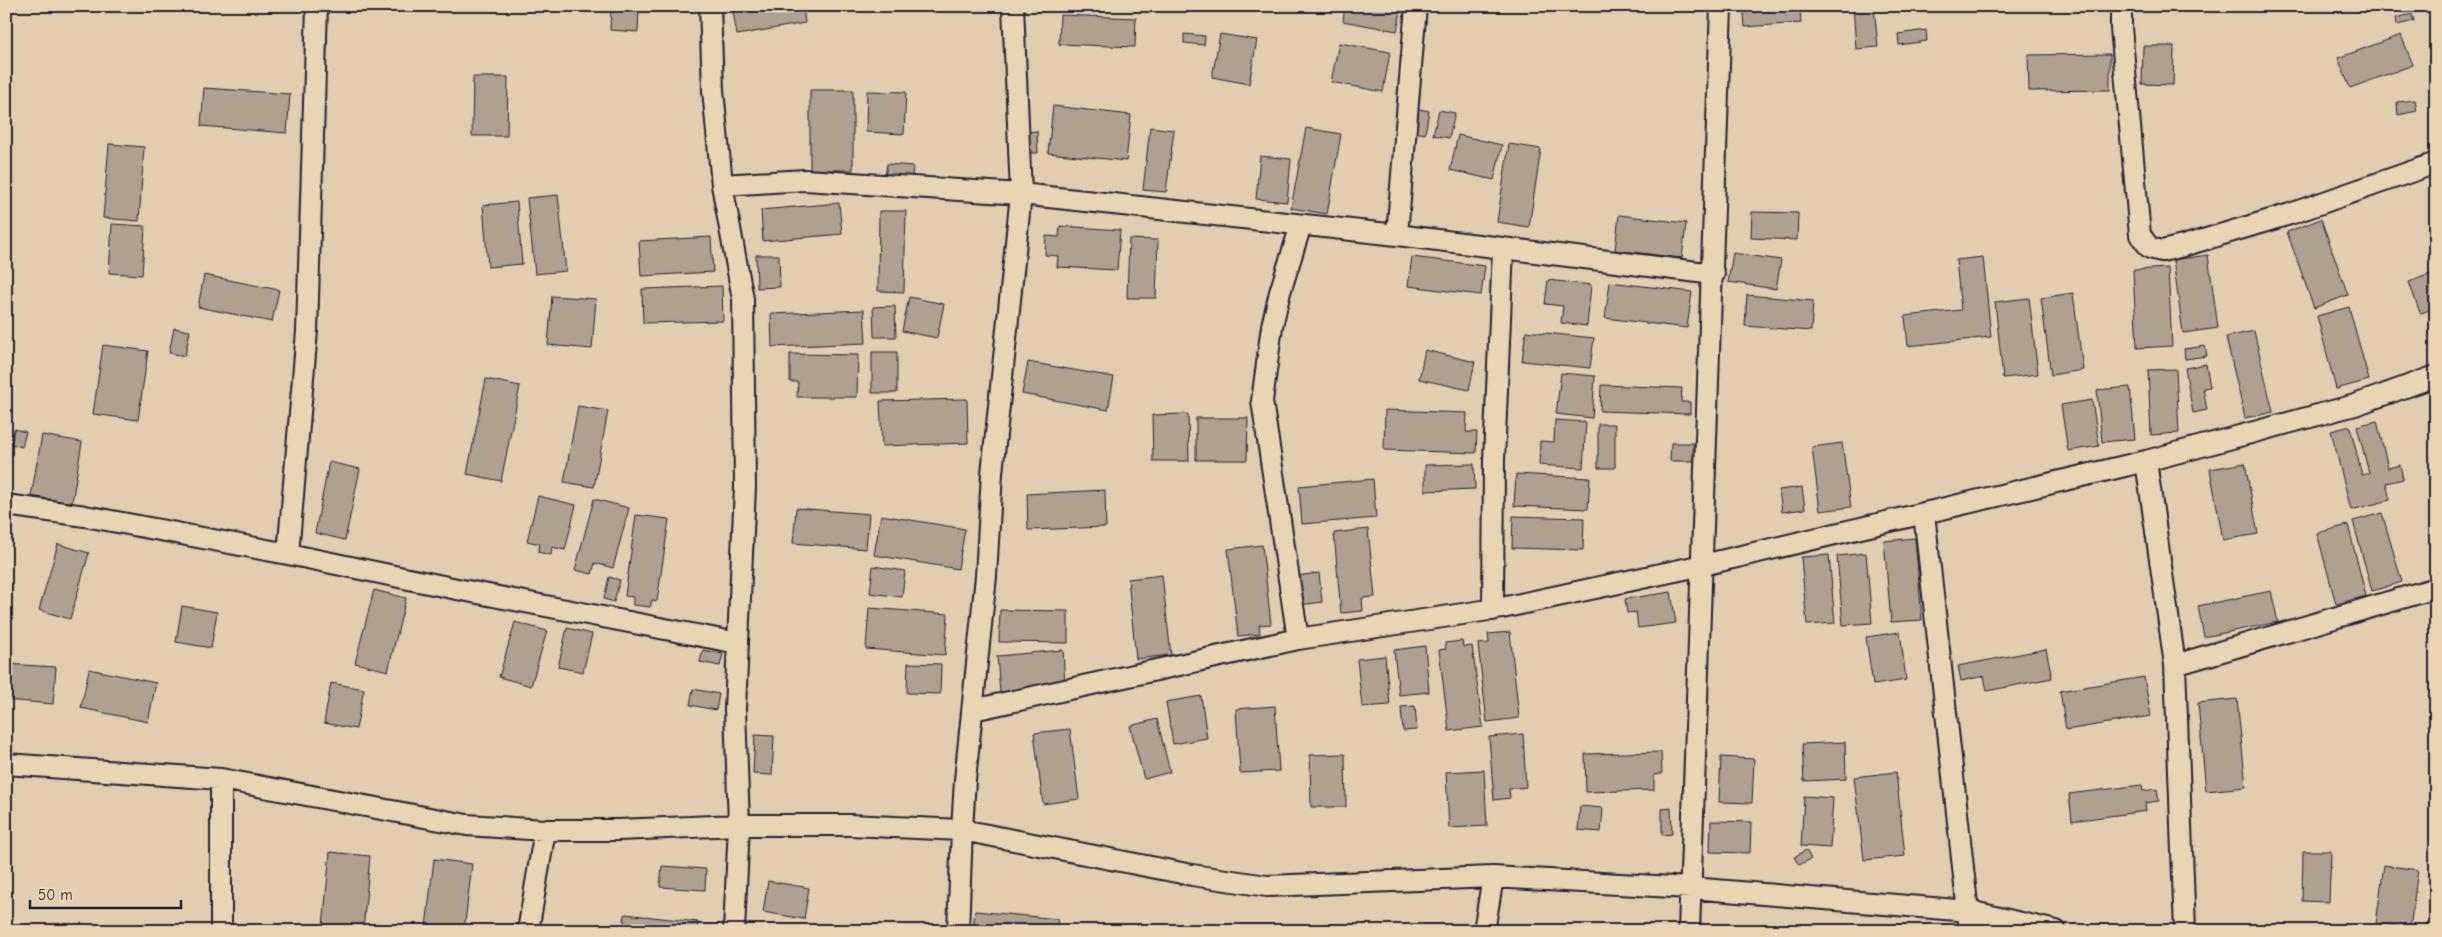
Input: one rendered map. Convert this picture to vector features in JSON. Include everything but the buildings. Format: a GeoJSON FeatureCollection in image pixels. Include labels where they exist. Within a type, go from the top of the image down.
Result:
{"type":"FeatureCollection","features":[{"type":"Feature","properties":{"kind":"street"},"geometry":{"type":"LineString","coordinates":[[288,554],[307,331],[317,6]]}},
{"type":"Feature","properties":{"kind":"street"},"geometry":{"type":"LineString","coordinates":[[710,6],[713,90],[722,185],[743,299],[745,488],[734,709],[739,825],[734,931]]}},
{"type":"Feature","properties":{"kind":"street"},"geometry":{"type":"LineString","coordinates":[[958,931],[964,780],[973,710],[986,576],[992,473],[1021,194],[1013,6]]}},
{"type":"Feature","properties":{"kind":"street"},"geometry":{"type":"LineString","coordinates":[[1397,235],[1416,6]]}},
{"type":"Feature","properties":{"kind":"street"},"geometry":{"type":"LineString","coordinates":[[1689,931],[1714,274],[1721,6]]}},
{"type":"Feature","properties":{"kind":"street"},"geometry":{"type":"LineString","coordinates":[[2121,6],[2121,28],[2140,235],[2150,248],[2162,251],[2183,246],[2290,214],[2436,163]]}},
{"type":"Feature","properties":{"kind":"street"},"geometry":{"type":"LineString","coordinates":[[722,185],[805,180],[1021,194],[1397,235],[1714,274]]}},
{"type":"Feature","properties":{"kind":"street"},"geometry":{"type":"LineString","coordinates":[[1298,639],[1262,401],[1272,326],[1280,292],[1301,225]]}},
{"type":"Feature","properties":{"kind":"street"},"geometry":{"type":"LineString","coordinates":[[1493,610],[1494,460],[1503,248]]}},
{"type":"Feature","properties":{"kind":"street"},"geometry":{"type":"LineString","coordinates":[[973,710],[1298,639],[1493,610],[1703,565],[2146,461],[2355,405],[2436,376]]}},
{"type":"Feature","properties":{"kind":"street"},"geometry":{"type":"LineString","coordinates":[[2146,461],[2175,665],[2184,931]]}},
{"type":"Feature","properties":{"kind":"street"},"geometry":{"type":"LineString","coordinates":[[6,505],[85,516],[288,554],[457,590],[738,644]]}},
{"type":"Feature","properties":{"kind":"street"},"geometry":{"type":"LineString","coordinates":[[1924,513],[1969,921]]}},
{"type":"Feature","properties":{"kind":"street"},"geometry":{"type":"LineString","coordinates":[[2175,665],[2436,588]]}},
{"type":"Feature","properties":{"kind":"street"},"geometry":{"type":"LineString","coordinates":[[7,768],[221,779],[467,825],[545,830],[618,830],[739,825],[849,825],[962,830],[1192,875],[1267,886],[1493,878],[1691,888],[2056,931]]}},
{"type":"Feature","properties":{"kind":"street"},"geometry":{"type":"LineString","coordinates":[[221,779],[221,931]]}},
{"type":"Feature","properties":{"kind":"street"},"geometry":{"type":"LineString","coordinates":[[528,931],[545,830]]}},
{"type":"Feature","properties":{"kind":"street"},"geometry":{"type":"LineString","coordinates":[[1484,931],[1493,878]]}}]}
